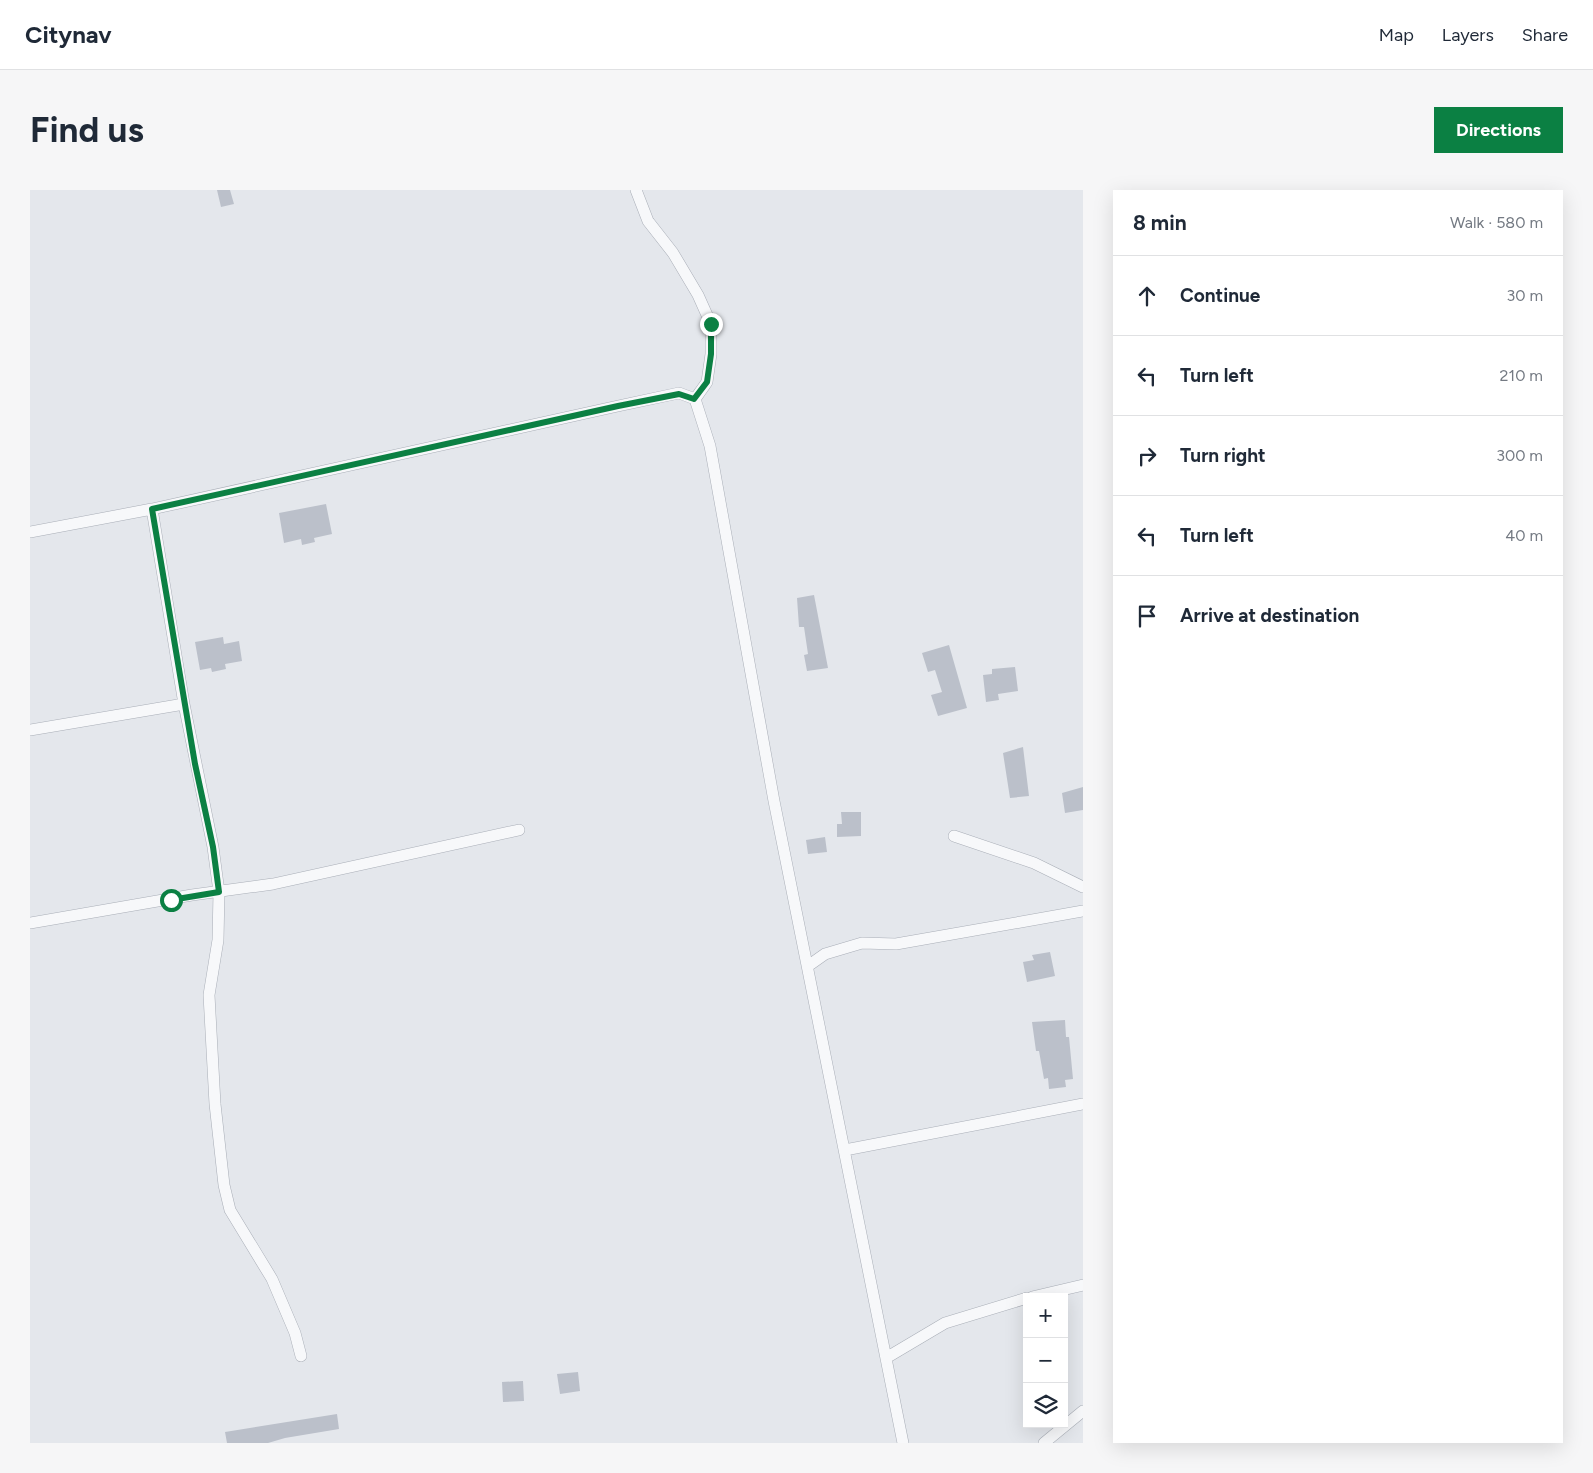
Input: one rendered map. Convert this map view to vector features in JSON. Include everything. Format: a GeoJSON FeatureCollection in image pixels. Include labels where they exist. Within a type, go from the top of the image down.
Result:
{"type":"FeatureCollection","features":[{"type":"Feature","properties":{"kind":"street"},"geometry":{"type":"LineString","coordinates":[[636,190],[648,221],[673,253],[698,295],[711,324],[711,354],[707,382],[694,399]]}},
{"type":"Feature","properties":{"kind":"street"},"geometry":{"type":"LineString","coordinates":[[30,532],[152,509],[635,402],[679,394],[694,399]]}},
{"type":"Feature","properties":{"kind":"street"},"geometry":{"type":"LineString","coordinates":[[694,399],[710,446],[774,801],[903,1443]]}},
{"type":"Feature","properties":{"kind":"street"},"geometry":{"type":"LineString","coordinates":[[152,509],[184,704],[213,847],[219,892],[218,940],[209,995],[215,1104],[224,1185],[230,1210],[272,1279],[295,1333],[301,1356]]}},
{"type":"Feature","properties":{"kind":"street"},"geometry":{"type":"LineString","coordinates":[[30,730],[184,704]]}},
{"type":"Feature","properties":{"kind":"street"},"geometry":{"type":"LineString","coordinates":[[30,923],[273,884],[519,830]]}},
{"type":"Feature","properties":{"kind":"street"},"geometry":{"type":"LineString","coordinates":[[954,836],[1034,863],[1083,887]]}},
{"type":"Feature","properties":{"kind":"street"},"geometry":{"type":"LineString","coordinates":[[808,966],[825,954],[862,942],[896,944],[1083,911]]}},
{"type":"Feature","properties":{"kind":"street"},"geometry":{"type":"LineString","coordinates":[[845,1150],[1083,1104]]}},
{"type":"Feature","properties":{"kind":"street"},"geometry":{"type":"LineString","coordinates":[[1049,1293],[1083,1285]]}},
{"type":"Feature","properties":{"kind":"street"},"geometry":{"type":"LineString","coordinates":[[886,1358],[945,1323],[1023,1299]]}},
{"type":"Feature","properties":{"kind":"street"},"geometry":{"type":"LineString","coordinates":[[1044,1443],[1083,1410]]}},
{"type":"Feature","properties":{"kind":"building"},"geometry":{"type":"Polygon","coordinates":[[[217,190],[230,190],[234,204],[221,207],[217,190]]]}},
{"type":"Feature","properties":{"kind":"building"},"geometry":{"type":"Polygon","coordinates":[[[326,504],[332,534],[314,538],[315,542],[302,545],[301,539],[284,543],[279,513],[326,504]]]}},
{"type":"Feature","properties":{"kind":"building"},"geometry":{"type":"Polygon","coordinates":[[[814,595],[828,668],[807,671],[804,655],[808,654],[804,627],[799,627],[797,598],[814,595]]]}},
{"type":"Feature","properties":{"kind":"building"},"geometry":{"type":"Polygon","coordinates":[[[223,637],[224,644],[239,641],[242,661],[225,664],[226,669],[212,672],[211,668],[200,670],[195,642],[223,637]]]}},
{"type":"Feature","properties":{"kind":"building"},"geometry":{"type":"Polygon","coordinates":[[[949,645],[967,708],[938,716],[931,695],[942,692],[935,670],[928,672],[922,653],[949,645]]]}},
{"type":"Feature","properties":{"kind":"building"},"geometry":{"type":"Polygon","coordinates":[[[1015,667],[1018,691],[998,694],[999,700],[986,702],[983,675],[992,674],[992,669],[1015,667]]]}},
{"type":"Feature","properties":{"kind":"building"},"geometry":{"type":"Polygon","coordinates":[[[1023,747],[1029,796],[1010,798],[1003,753],[1023,747]]]}},
{"type":"Feature","properties":{"kind":"building"},"geometry":{"type":"Polygon","coordinates":[[[1083,787],[1083,810],[1065,813],[1062,793],[1083,787]]]}},
{"type":"Feature","properties":{"kind":"building"},"geometry":{"type":"Polygon","coordinates":[[[841,812],[861,812],[861,836],[837,837],[837,824],[842,824],[841,812]]]}},
{"type":"Feature","properties":{"kind":"building"},"geometry":{"type":"Polygon","coordinates":[[[825,837],[827,852],[808,854],[806,840],[825,837]]]}},
{"type":"Feature","properties":{"kind":"building"},"geometry":{"type":"Polygon","coordinates":[[[1050,952],[1055,976],[1027,982],[1023,962],[1034,960],[1032,955],[1050,952]]]}},
{"type":"Feature","properties":{"kind":"building"},"geometry":{"type":"Polygon","coordinates":[[[1065,1020],[1066,1037],[1069,1037],[1073,1079],[1065,1080],[1066,1087],[1049,1089],[1048,1078],[1044,1079],[1039,1051],[1036,1051],[1032,1022],[1065,1020]]]}},
{"type":"Feature","properties":{"kind":"building"},"geometry":{"type":"Polygon","coordinates":[[[578,1372],[580,1391],[560,1394],[557,1374],[578,1372]]]}},
{"type":"Feature","properties":{"kind":"building"},"geometry":{"type":"Polygon","coordinates":[[[523,1381],[524,1401],[503,1402],[502,1382],[523,1381]]]}},
{"type":"Feature","properties":{"kind":"building"},"geometry":{"type":"Polygon","coordinates":[[[337,1414],[339,1429],[285,1438],[268,1443],[227,1443],[225,1432],[337,1414]]]}},
{"type":"Feature","properties":{"kind":"route"},"geometry":{"type":"LineString","coordinates":[[171,900],[219,892],[213,847],[195,764],[152,509],[618,406],[679,394],[694,399],[707,382],[711,354],[711,324]]}}]}
